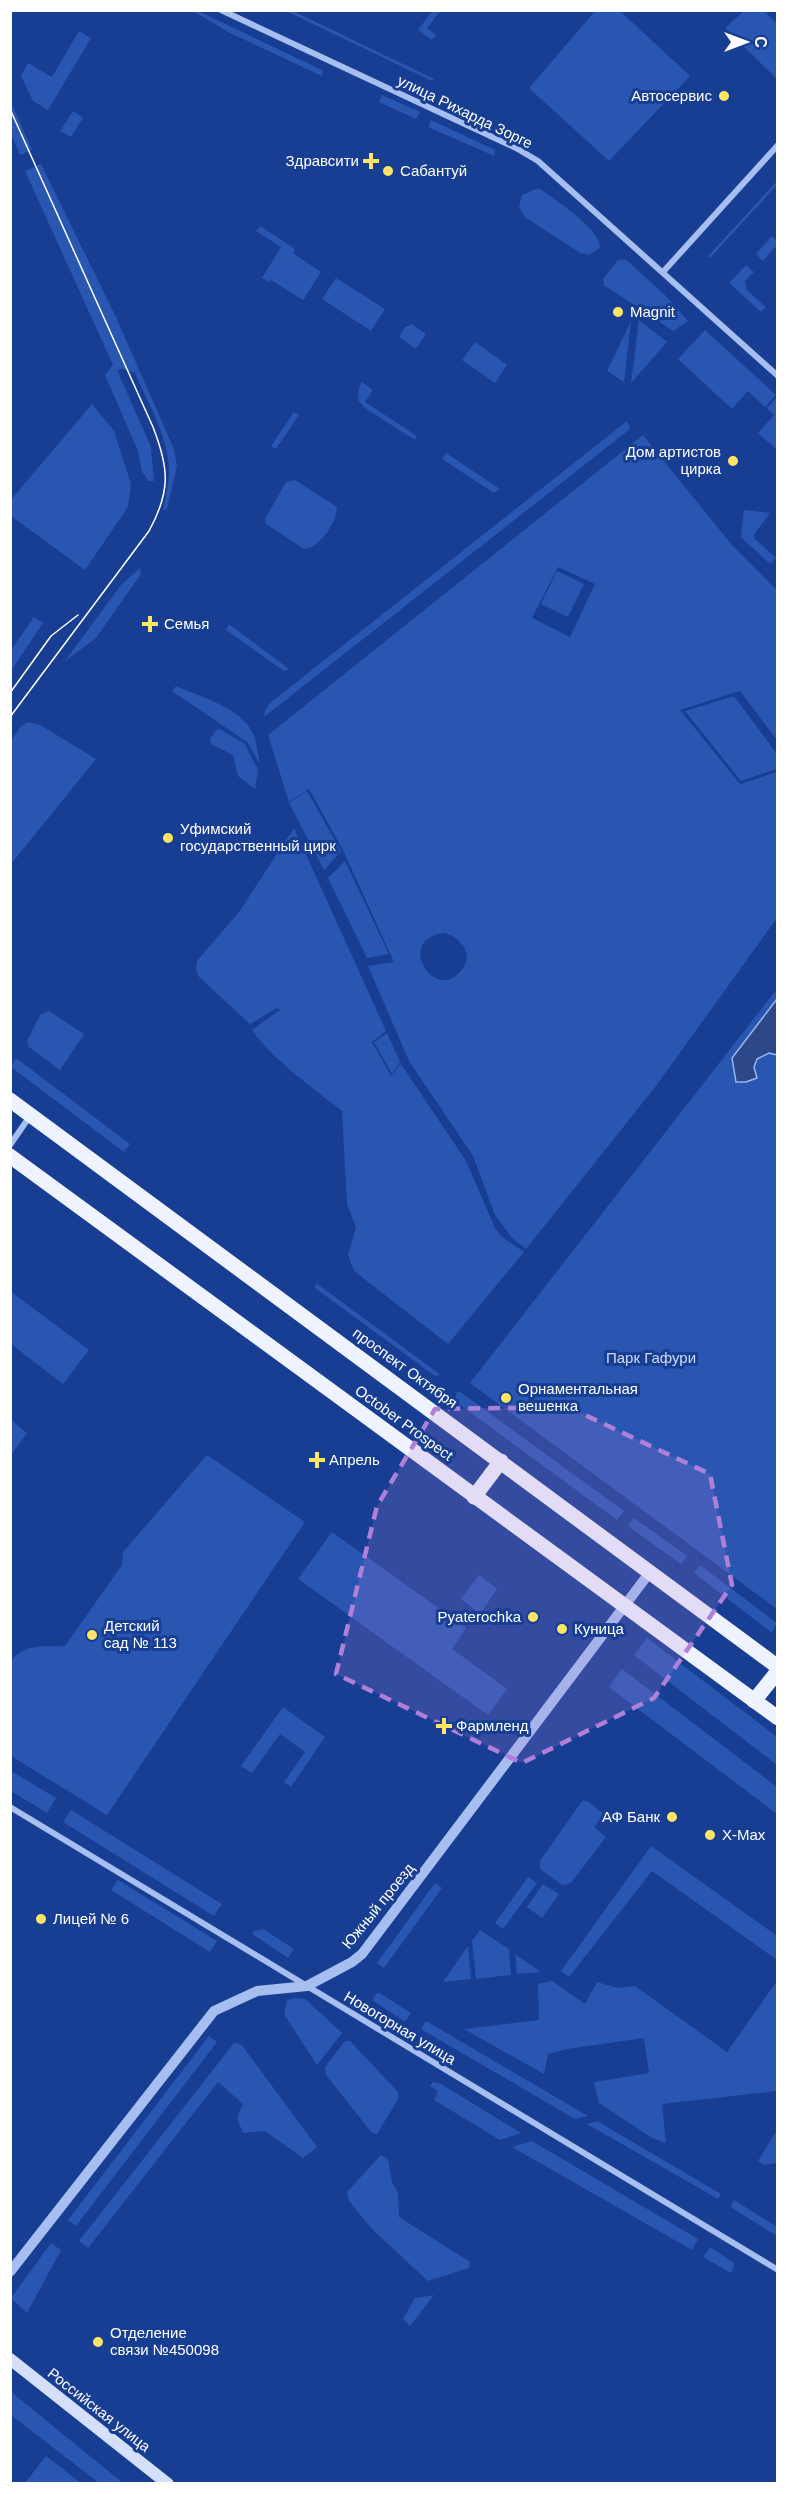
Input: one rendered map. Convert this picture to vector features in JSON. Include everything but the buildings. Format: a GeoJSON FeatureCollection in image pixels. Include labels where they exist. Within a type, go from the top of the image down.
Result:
{"type":"FeatureCollection","features":[{"type":"Feature","properties":{"kind":"main road","name":"проспект Октября"},"geometry":{"type":"LineString","coordinates":[[10,1100],[501,1461],[777,1669]]}},
{"type":"Feature","properties":{"kind":"main road","name":"October Prospect"},"geometry":{"type":"LineString","coordinates":[[10,1156],[777,1718]]}},
{"type":"Feature","properties":{"kind":"main road"},"geometry":{"type":"LineString","coordinates":[[474,1497],[501,1461]]}},
{"type":"Feature","properties":{"kind":"main road"},"geometry":{"type":"LineString","coordinates":[[754,1701],[777,1669]]}},
{"type":"Feature","properties":{"kind":"main road","name":"Российская улица"},"geometry":{"type":"LineString","coordinates":[[10,2359],[168,2484]]}},
{"type":"Feature","properties":{"kind":"street","name":"улица Рихарда Зорге"},"geometry":{"type":"LineString","coordinates":[[221,10],[516,148],[538,161],[663,272],[705,314],[777,376]]}},
{"type":"Feature","properties":{"kind":"street"},"geometry":{"type":"LineString","coordinates":[[663,272],[777,146]]}},
{"type":"Feature","properties":{"kind":"street"},"geometry":{"type":"LineString","coordinates":[[10,1145],[31,1115]]}},
{"type":"Feature","properties":{"kind":"street","name":"Южный проезд"},"geometry":{"type":"LineString","coordinates":[[10,2272],[214,2011],[257,1991],[307,1986],[352,1962],[372,1943],[650,1572]]}},
{"type":"Feature","properties":{"kind":"street","name":"Новогорная улица"},"geometry":{"type":"LineString","coordinates":[[10,1807],[777,2270]]}},
{"type":"Feature","properties":{"kind":"highlighted area"},"geometry":{"type":"Polygon","coordinates":[[[568,1407],[710,1474],[732,1585],[654,1698],[522,1763],[336,1674],[377,1506],[435,1409],[568,1407]]]}},
{"type":"Feature","properties":{"kind":"green space"},"geometry":{"type":"Polygon","coordinates":[[[596,10],[620,11],[690,76],[609,161],[529,88],[596,10]]]}},
{"type":"Feature","properties":{"kind":"green space"},"geometry":{"type":"Polygon","coordinates":[[[193,11],[198,11],[322,70],[322,76],[228,32],[193,11]]]}},
{"type":"Feature","properties":{"kind":"green space"},"geometry":{"type":"Polygon","coordinates":[[[286,11],[293,11],[434,79],[432,81],[286,11]]]}},
{"type":"Feature","properties":{"kind":"green space"},"geometry":{"type":"Polygon","coordinates":[[[432,11],[440,11],[427,28],[436,35],[432,40],[418,30],[432,11]]]}},
{"type":"Feature","properties":{"kind":"green space"},"geometry":{"type":"Polygon","coordinates":[[[744,11],[764,11],[777,24],[777,79],[725,28],[744,11]]]}},
{"type":"Feature","properties":{"kind":"green space"},"geometry":{"type":"Polygon","coordinates":[[[79,31],[91,38],[48,110],[33,101],[21,76],[28,63],[52,77],[79,31]]]}},
{"type":"Feature","properties":{"kind":"green space"},"geometry":{"type":"Polygon","coordinates":[[[382,95],[420,112],[416,119],[379,102],[382,95]]]}},
{"type":"Feature","properties":{"kind":"green space"},"geometry":{"type":"Polygon","coordinates":[[[11,102],[32,150],[20,155],[11,134],[11,102]]]}},
{"type":"Feature","properties":{"kind":"green space"},"geometry":{"type":"Polygon","coordinates":[[[73,111],[83,118],[71,137],[60,131],[73,111]]]}},
{"type":"Feature","properties":{"kind":"green space"},"geometry":{"type":"Polygon","coordinates":[[[431,120],[495,150],[494,156],[428,127],[431,120]]]}},
{"type":"Feature","properties":{"kind":"green space"},"geometry":{"type":"Polygon","coordinates":[[[41,164],[115,315],[174,449],[177,466],[167,509],[163,510],[169,469],[161,432],[135,373],[123,369],[117,370],[151,447],[154,481],[149,481],[142,472],[138,451],[105,375],[113,365],[25,171],[41,164]]]}},
{"type":"Feature","properties":{"kind":"green space"},"geometry":{"type":"Polygon","coordinates":[[[777,181],[777,185],[710,258],[708,256],[777,181]]]}},
{"type":"Feature","properties":{"kind":"green space"},"geometry":{"type":"Polygon","coordinates":[[[539,188],[585,223],[598,240],[600,248],[589,255],[580,253],[525,217],[519,207],[522,195],[539,188]]]}},
{"type":"Feature","properties":{"kind":"green space"},"geometry":{"type":"Polygon","coordinates":[[[260,226],[295,249],[293,253],[321,272],[303,300],[271,280],[269,282],[262,278],[281,247],[256,231],[260,226]]]}},
{"type":"Feature","properties":{"kind":"green space"},"geometry":{"type":"Polygon","coordinates":[[[772,236],[777,241],[777,245],[763,261],[756,254],[772,236]]]}},
{"type":"Feature","properties":{"kind":"green space"},"geometry":{"type":"Polygon","coordinates":[[[625,259],[664,294],[688,321],[673,331],[604,285],[603,279],[618,260],[625,259]]]}},
{"type":"Feature","properties":{"kind":"green space"},"geometry":{"type":"Polygon","coordinates":[[[746,265],[754,272],[745,281],[747,290],[766,307],[761,312],[729,283],[746,265]]]}},
{"type":"Feature","properties":{"kind":"green space"},"geometry":{"type":"Polygon","coordinates":[[[336,278],[385,309],[371,331],[322,299],[336,278]]]}},
{"type":"Feature","properties":{"kind":"green space"},"geometry":{"type":"Polygon","coordinates":[[[639,320],[667,342],[631,383],[639,320]]]}},
{"type":"Feature","properties":{"kind":"green space"},"geometry":{"type":"Polygon","coordinates":[[[631,321],[624,382],[607,371],[631,321]]]}},
{"type":"Feature","properties":{"kind":"green space"},"geometry":{"type":"Polygon","coordinates":[[[412,324],[426,334],[416,349],[399,337],[405,327],[412,324]]]}},
{"type":"Feature","properties":{"kind":"green space"},"geometry":{"type":"Polygon","coordinates":[[[705,330],[776,395],[765,407],[748,391],[732,409],[678,359],[705,330]]]}},
{"type":"Feature","properties":{"kind":"green space"},"geometry":{"type":"Polygon","coordinates":[[[475,342],[507,365],[495,383],[462,360],[475,342]]]}},
{"type":"Feature","properties":{"kind":"green space"},"geometry":{"type":"Polygon","coordinates":[[[362,382],[373,390],[365,402],[417,436],[415,440],[365,408],[358,400],[362,382]]]}},
{"type":"Feature","properties":{"kind":"green space"},"geometry":{"type":"Polygon","coordinates":[[[777,397],[777,450],[758,433],[774,415],[767,408],[777,397]]]}},
{"type":"Feature","properties":{"kind":"green space"},"geometry":{"type":"Polygon","coordinates":[[[92,404],[114,431],[131,484],[128,507],[85,570],[11,516],[10,501],[92,404]]]}},
{"type":"Feature","properties":{"kind":"green space"},"geometry":{"type":"Polygon","coordinates":[[[294,412],[299,415],[276,449],[271,446],[294,412]]]}},
{"type":"Feature","properties":{"kind":"green space"},"geometry":{"type":"Polygon","coordinates":[[[627,421],[630,429],[264,717],[270,703],[627,421]]]}},
{"type":"Feature","properties":{"kind":"green space"},"geometry":{"type":"Polygon","coordinates":[[[643,435],[731,544],[777,590],[777,740],[740,691],[680,710],[740,784],[777,772],[777,918],[656,1086],[526,1249],[512,1238],[495,1215],[473,1156],[409,1061],[368,966],[394,962],[344,852],[309,789],[289,802],[268,735],[643,435]],[[558,567],[532,618],[570,637],[595,584],[558,567]],[[444,933],[430,938],[422,946],[420,956],[430,975],[440,979],[450,979],[461,971],[467,959],[461,943],[444,933]]]}},
{"type":"Feature","properties":{"kind":"green space"},"geometry":{"type":"Polygon","coordinates":[[[446,453],[500,489],[494,493],[442,459],[446,453]]]}},
{"type":"Feature","properties":{"kind":"green space"},"geometry":{"type":"Polygon","coordinates":[[[295,480],[337,507],[331,527],[310,548],[304,549],[266,524],[265,519],[286,482],[295,480]]]}},
{"type":"Feature","properties":{"kind":"green space"},"geometry":{"type":"Polygon","coordinates":[[[744,510],[770,513],[755,533],[754,538],[776,558],[770,564],[741,537],[744,510]]]}},
{"type":"Feature","properties":{"kind":"green space"},"geometry":{"type":"Polygon","coordinates":[[[140,568],[141,574],[96,638],[65,661],[121,585],[140,568]]]}},
{"type":"Feature","properties":{"kind":"green space"},"geometry":{"type":"Polygon","coordinates":[[[557,571],[584,584],[568,617],[541,604],[557,571]]]}},
{"type":"Feature","properties":{"kind":"green space"},"geometry":{"type":"Polygon","coordinates":[[[34,617],[43,623],[11,671],[11,650],[34,617]]]}},
{"type":"Feature","properties":{"kind":"green space"},"geometry":{"type":"Polygon","coordinates":[[[229,624],[289,669],[284,671],[226,630],[229,624]]]}},
{"type":"Feature","properties":{"kind":"green space"},"geometry":{"type":"Polygon","coordinates":[[[176,686],[221,705],[241,718],[249,726],[254,736],[260,764],[247,742],[172,691],[176,686]]]}},
{"type":"Feature","properties":{"kind":"green space"},"geometry":{"type":"Polygon","coordinates":[[[734,696],[777,754],[777,769],[741,781],[685,711],[734,696]]]}},
{"type":"Feature","properties":{"kind":"green space"},"geometry":{"type":"Polygon","coordinates":[[[28,722],[40,725],[96,759],[11,864],[11,741],[20,727],[28,722]]]}},
{"type":"Feature","properties":{"kind":"green space"},"geometry":{"type":"Polygon","coordinates":[[[218,728],[245,744],[258,770],[255,789],[238,776],[233,755],[211,744],[210,739],[218,728]]]}},
{"type":"Feature","properties":{"kind":"green space"},"geometry":{"type":"Polygon","coordinates":[[[307,791],[341,851],[324,870],[289,803],[307,791]]]}},
{"type":"Feature","properties":{"kind":"green space"},"geometry":{"type":"Polygon","coordinates":[[[294,828],[386,1031],[372,1042],[391,1076],[401,1064],[466,1161],[495,1228],[502,1237],[524,1252],[448,1344],[354,1271],[348,1255],[356,1227],[347,1204],[342,1111],[282,1063],[252,1030],[280,1010],[277,1008],[250,1024],[199,977],[196,969],[197,961],[239,912],[294,828]]]}},
{"type":"Feature","properties":{"kind":"green space"},"geometry":{"type":"Polygon","coordinates":[[[345,861],[389,954],[367,958],[328,878],[345,861]]]}},
{"type":"Feature","properties":{"kind":"green space","name":"Парк Гафури"},"geometry":{"type":"Polygon","coordinates":[[[777,989],[777,1609],[470,1383],[777,989]]]}},
{"type":"Feature","properties":{"kind":"green space"},"geometry":{"type":"Polygon","coordinates":[[[49,1011],[84,1034],[60,1070],[29,1047],[27,1041],[40,1015],[49,1011]]]}},
{"type":"Feature","properties":{"kind":"green space"},"geometry":{"type":"Polygon","coordinates":[[[387,1033],[400,1062],[392,1074],[374,1042],[387,1033]]]}},
{"type":"Feature","properties":{"kind":"green space"},"geometry":{"type":"Polygon","coordinates":[[[16,1058],[130,1144],[124,1152],[11,1067],[16,1058]]]}},
{"type":"Feature","properties":{"kind":"green space"},"geometry":{"type":"Polygon","coordinates":[[[316,1283],[441,1375],[435,1376],[315,1288],[316,1283]]]}},
{"type":"Feature","properties":{"kind":"green space"},"geometry":{"type":"Polygon","coordinates":[[[10,1291],[89,1350],[63,1384],[11,1344],[10,1291]]]}},
{"type":"Feature","properties":{"kind":"green space"},"geometry":{"type":"Polygon","coordinates":[[[459,1391],[624,1511],[617,1520],[456,1402],[456,1394],[459,1391]]]}},
{"type":"Feature","properties":{"kind":"green space"},"geometry":{"type":"Polygon","coordinates":[[[11,1420],[27,1433],[10,1455],[11,1420]]]}},
{"type":"Feature","properties":{"kind":"green space"},"geometry":{"type":"Polygon","coordinates":[[[207,1455],[305,1522],[107,1815],[11,1756],[11,1660],[30,1648],[65,1646],[122,1565],[123,1552],[207,1455]]]}},
{"type":"Feature","properties":{"kind":"green space"},"geometry":{"type":"Polygon","coordinates":[[[634,1518],[687,1556],[681,1564],[628,1526],[634,1518]]]}},
{"type":"Feature","properties":{"kind":"green space"},"geometry":{"type":"Polygon","coordinates":[[[332,1532],[466,1628],[452,1649],[507,1689],[488,1715],[298,1579],[332,1532]]]}},
{"type":"Feature","properties":{"kind":"green space"},"geometry":{"type":"Polygon","coordinates":[[[700,1565],[777,1623],[772,1633],[694,1573],[700,1565]]]}},
{"type":"Feature","properties":{"kind":"green space"},"geometry":{"type":"Polygon","coordinates":[[[479,1575],[497,1589],[480,1614],[461,1599],[479,1575]]]}},
{"type":"Feature","properties":{"kind":"green space"},"geometry":{"type":"Polygon","coordinates":[[[647,1638],[777,1737],[777,1765],[634,1655],[647,1638]]]}},
{"type":"Feature","properties":{"kind":"green space"},"geometry":{"type":"Polygon","coordinates":[[[622,1669],[777,1787],[777,1814],[609,1687],[622,1669]]]}},
{"type":"Feature","properties":{"kind":"green space"},"geometry":{"type":"Polygon","coordinates":[[[283,1707],[325,1737],[291,1787],[284,1782],[305,1752],[280,1734],[252,1773],[241,1766],[283,1707]]]}},
{"type":"Feature","properties":{"kind":"green space"},"geometry":{"type":"Polygon","coordinates":[[[11,1771],[56,1798],[47,1813],[11,1791],[11,1771]]]}},
{"type":"Feature","properties":{"kind":"green space"},"geometry":{"type":"Polygon","coordinates":[[[582,1801],[587,1801],[604,1814],[594,1827],[606,1837],[571,1883],[562,1885],[540,1869],[540,1861],[582,1801]]]}},
{"type":"Feature","properties":{"kind":"green space"},"geometry":{"type":"Polygon","coordinates":[[[71,1810],[222,1904],[214,1916],[63,1822],[71,1810]]]}},
{"type":"Feature","properties":{"kind":"green space"},"geometry":{"type":"Polygon","coordinates":[[[651,1846],[777,1936],[777,1960],[652,1871],[569,1977],[561,1971],[651,1846]]]}},
{"type":"Feature","properties":{"kind":"green space"},"geometry":{"type":"Polygon","coordinates":[[[528,1877],[537,1883],[503,1929],[495,1923],[528,1877]]]}},
{"type":"Feature","properties":{"kind":"green space"},"geometry":{"type":"Polygon","coordinates":[[[118,1880],[217,1941],[210,1952],[111,1890],[118,1880]]]}},
{"type":"Feature","properties":{"kind":"green space"},"geometry":{"type":"Polygon","coordinates":[[[435,1883],[442,1888],[384,1968],[377,1963],[435,1883]]]}},
{"type":"Feature","properties":{"kind":"green space"},"geometry":{"type":"Polygon","coordinates":[[[543,1884],[559,1894],[542,1918],[527,1907],[543,1884]]]}},
{"type":"Feature","properties":{"kind":"green space"},"geometry":{"type":"Polygon","coordinates":[[[263,1929],[294,1949],[288,1958],[252,1934],[254,1931],[263,1929]]]}},
{"type":"Feature","properties":{"kind":"green space"},"geometry":{"type":"Polygon","coordinates":[[[480,1930],[509,1949],[511,1975],[476,1979],[472,1941],[480,1930]]]}},
{"type":"Feature","properties":{"kind":"green space"},"geometry":{"type":"Polygon","coordinates":[[[468,1946],[471,1979],[443,1982],[468,1946]]]}},
{"type":"Feature","properties":{"kind":"green space"},"geometry":{"type":"Polygon","coordinates":[[[515,1954],[541,1972],[517,1974],[515,1954]]]}},
{"type":"Feature","properties":{"kind":"green space"},"geometry":{"type":"Polygon","coordinates":[[[552,1981],[585,2004],[597,1982],[618,1988],[635,1986],[727,2052],[777,1981],[777,2091],[662,2104],[666,2143],[652,2138],[599,2103],[594,2082],[649,2073],[644,2038],[567,2049],[548,2054],[544,2074],[464,2029],[539,2020],[538,1984],[552,1981]]]}},
{"type":"Feature","properties":{"kind":"green space"},"geometry":{"type":"Polygon","coordinates":[[[378,1992],[411,2013],[405,2022],[372,2000],[378,1992]]]}},
{"type":"Feature","properties":{"kind":"green space"},"geometry":{"type":"Polygon","coordinates":[[[305,1999],[342,2033],[317,2065],[284,2014],[287,2000],[305,1999]]]}},
{"type":"Feature","properties":{"kind":"green space"},"geometry":{"type":"Polygon","coordinates":[[[426,2021],[588,2116],[575,2119],[421,2029],[426,2021]]]}},
{"type":"Feature","properties":{"kind":"green space"},"geometry":{"type":"Polygon","coordinates":[[[209,2036],[217,2042],[76,2226],[68,2220],[209,2036]]]}},
{"type":"Feature","properties":{"kind":"green space"},"geometry":{"type":"Polygon","coordinates":[[[345,2041],[350,2041],[398,2092],[398,2099],[377,2134],[372,2133],[326,2075],[325,2067],[345,2041]]]}},
{"type":"Feature","properties":{"kind":"green space"},"geometry":{"type":"Polygon","coordinates":[[[234,2043],[241,2044],[317,2147],[303,2158],[265,2131],[243,2133],[237,2118],[243,2104],[218,2082],[88,2248],[79,2241],[234,2043]]]}},
{"type":"Feature","properties":{"kind":"green space"},"geometry":{"type":"Polygon","coordinates":[[[433,2082],[441,2084],[521,2133],[500,2140],[434,2100],[438,2091],[430,2086],[433,2082]]]}},
{"type":"Feature","properties":{"kind":"green space"},"geometry":{"type":"Polygon","coordinates":[[[597,2121],[721,2194],[718,2199],[587,2124],[597,2121]]]}},
{"type":"Feature","properties":{"kind":"green space"},"geometry":{"type":"Polygon","coordinates":[[[777,2130],[777,2163],[764,2165],[758,2161],[777,2130]]]}},
{"type":"Feature","properties":{"kind":"green space"},"geometry":{"type":"Polygon","coordinates":[[[532,2141],[698,2239],[692,2250],[512,2147],[532,2141]]]}},
{"type":"Feature","properties":{"kind":"green space"},"geometry":{"type":"Polygon","coordinates":[[[381,2155],[388,2159],[392,2182],[398,2193],[399,2217],[470,2262],[469,2268],[428,2281],[372,2229],[349,2201],[347,2192],[381,2155]]]}},
{"type":"Feature","properties":{"kind":"green space"},"geometry":{"type":"Polygon","coordinates":[[[734,2200],[777,2227],[777,2236],[732,2208],[734,2200]]]}},
{"type":"Feature","properties":{"kind":"green space"},"geometry":{"type":"Polygon","coordinates":[[[51,2243],[61,2250],[27,2313],[11,2298],[51,2243]]]}},
{"type":"Feature","properties":{"kind":"green space"},"geometry":{"type":"Polygon","coordinates":[[[710,2247],[733,2262],[731,2273],[703,2257],[710,2247]]]}},
{"type":"Feature","properties":{"kind":"green space"},"geometry":{"type":"Polygon","coordinates":[[[434,2295],[410,2326],[403,2319],[415,2298],[434,2295]]]}},
{"type":"Feature","properties":{"kind":"green space"},"geometry":{"type":"Polygon","coordinates":[[[11,2392],[123,2483],[99,2483],[11,2415],[11,2392]]]}},
{"type":"Feature","properties":{"kind":"green space"},"geometry":{"type":"Polygon","coordinates":[[[46,2456],[81,2483],[25,2483],[46,2456]]]}},
{"type":"Feature","properties":{"kind":"shaded area"},"geometry":{"type":"Polygon","coordinates":[[[777,999],[777,1055],[769,1053],[757,1059],[754,1067],[757,1078],[746,1082],[736,1082],[732,1058],[777,999]]]}},
{"type":"Feature","properties":{"kind":"tram line"},"geometry":{"type":"LineString","coordinates":[[10,109],[153,427],[165,467],[161,504],[149,531],[10,717]]}},
{"type":"Feature","properties":{"kind":"tram line"},"geometry":{"type":"LineString","coordinates":[[10,693],[51,636],[78,615]]}},
{"type":"Feature","properties":{"kind":"place","name":"Автосервис"},"geometry":{"type":"Point","coordinates":[724,96]}},
{"type":"Feature","properties":{"kind":"place","name":"Здравсити"},"geometry":{"type":"Point","coordinates":[371,161]}},
{"type":"Feature","properties":{"kind":"place","name":"Сабантуй"},"geometry":{"type":"Point","coordinates":[388,171]}},
{"type":"Feature","properties":{"kind":"place","name":"Magnit"},"geometry":{"type":"Point","coordinates":[618,312]}},
{"type":"Feature","properties":{"kind":"place","name":"Дом артистов цирка"},"geometry":{"type":"Point","coordinates":[733,461]}},
{"type":"Feature","properties":{"kind":"place","name":"Семья"},"geometry":{"type":"Point","coordinates":[150,624]}},
{"type":"Feature","properties":{"kind":"place","name":"Уфимский государственный цирк"},"geometry":{"type":"Point","coordinates":[168,838]}},
{"type":"Feature","properties":{"kind":"place","name":"Орнаментальная вешенка"},"geometry":{"type":"Point","coordinates":[506,1398]}},
{"type":"Feature","properties":{"kind":"place","name":"Апрель"},"geometry":{"type":"Point","coordinates":[317,1460]}},
{"type":"Feature","properties":{"kind":"place","name":"Pyaterochka"},"geometry":{"type":"Point","coordinates":[533,1617]}},
{"type":"Feature","properties":{"kind":"place","name":"Куница"},"geometry":{"type":"Point","coordinates":[562,1629]}},
{"type":"Feature","properties":{"kind":"place","name":"Детский сад № 113"},"geometry":{"type":"Point","coordinates":[92,1635]}},
{"type":"Feature","properties":{"kind":"place","name":"Фармленд"},"geometry":{"type":"Point","coordinates":[444,1726]}},
{"type":"Feature","properties":{"kind":"place","name":"АФ Банк"},"geometry":{"type":"Point","coordinates":[672,1817]}},
{"type":"Feature","properties":{"kind":"place","name":"X-Max"},"geometry":{"type":"Point","coordinates":[710,1835]}},
{"type":"Feature","properties":{"kind":"place","name":"Лицей № 6"},"geometry":{"type":"Point","coordinates":[41,1919]}},
{"type":"Feature","properties":{"kind":"place","name":"Отделение связи №450098"},"geometry":{"type":"Point","coordinates":[98,2342]}}]}
